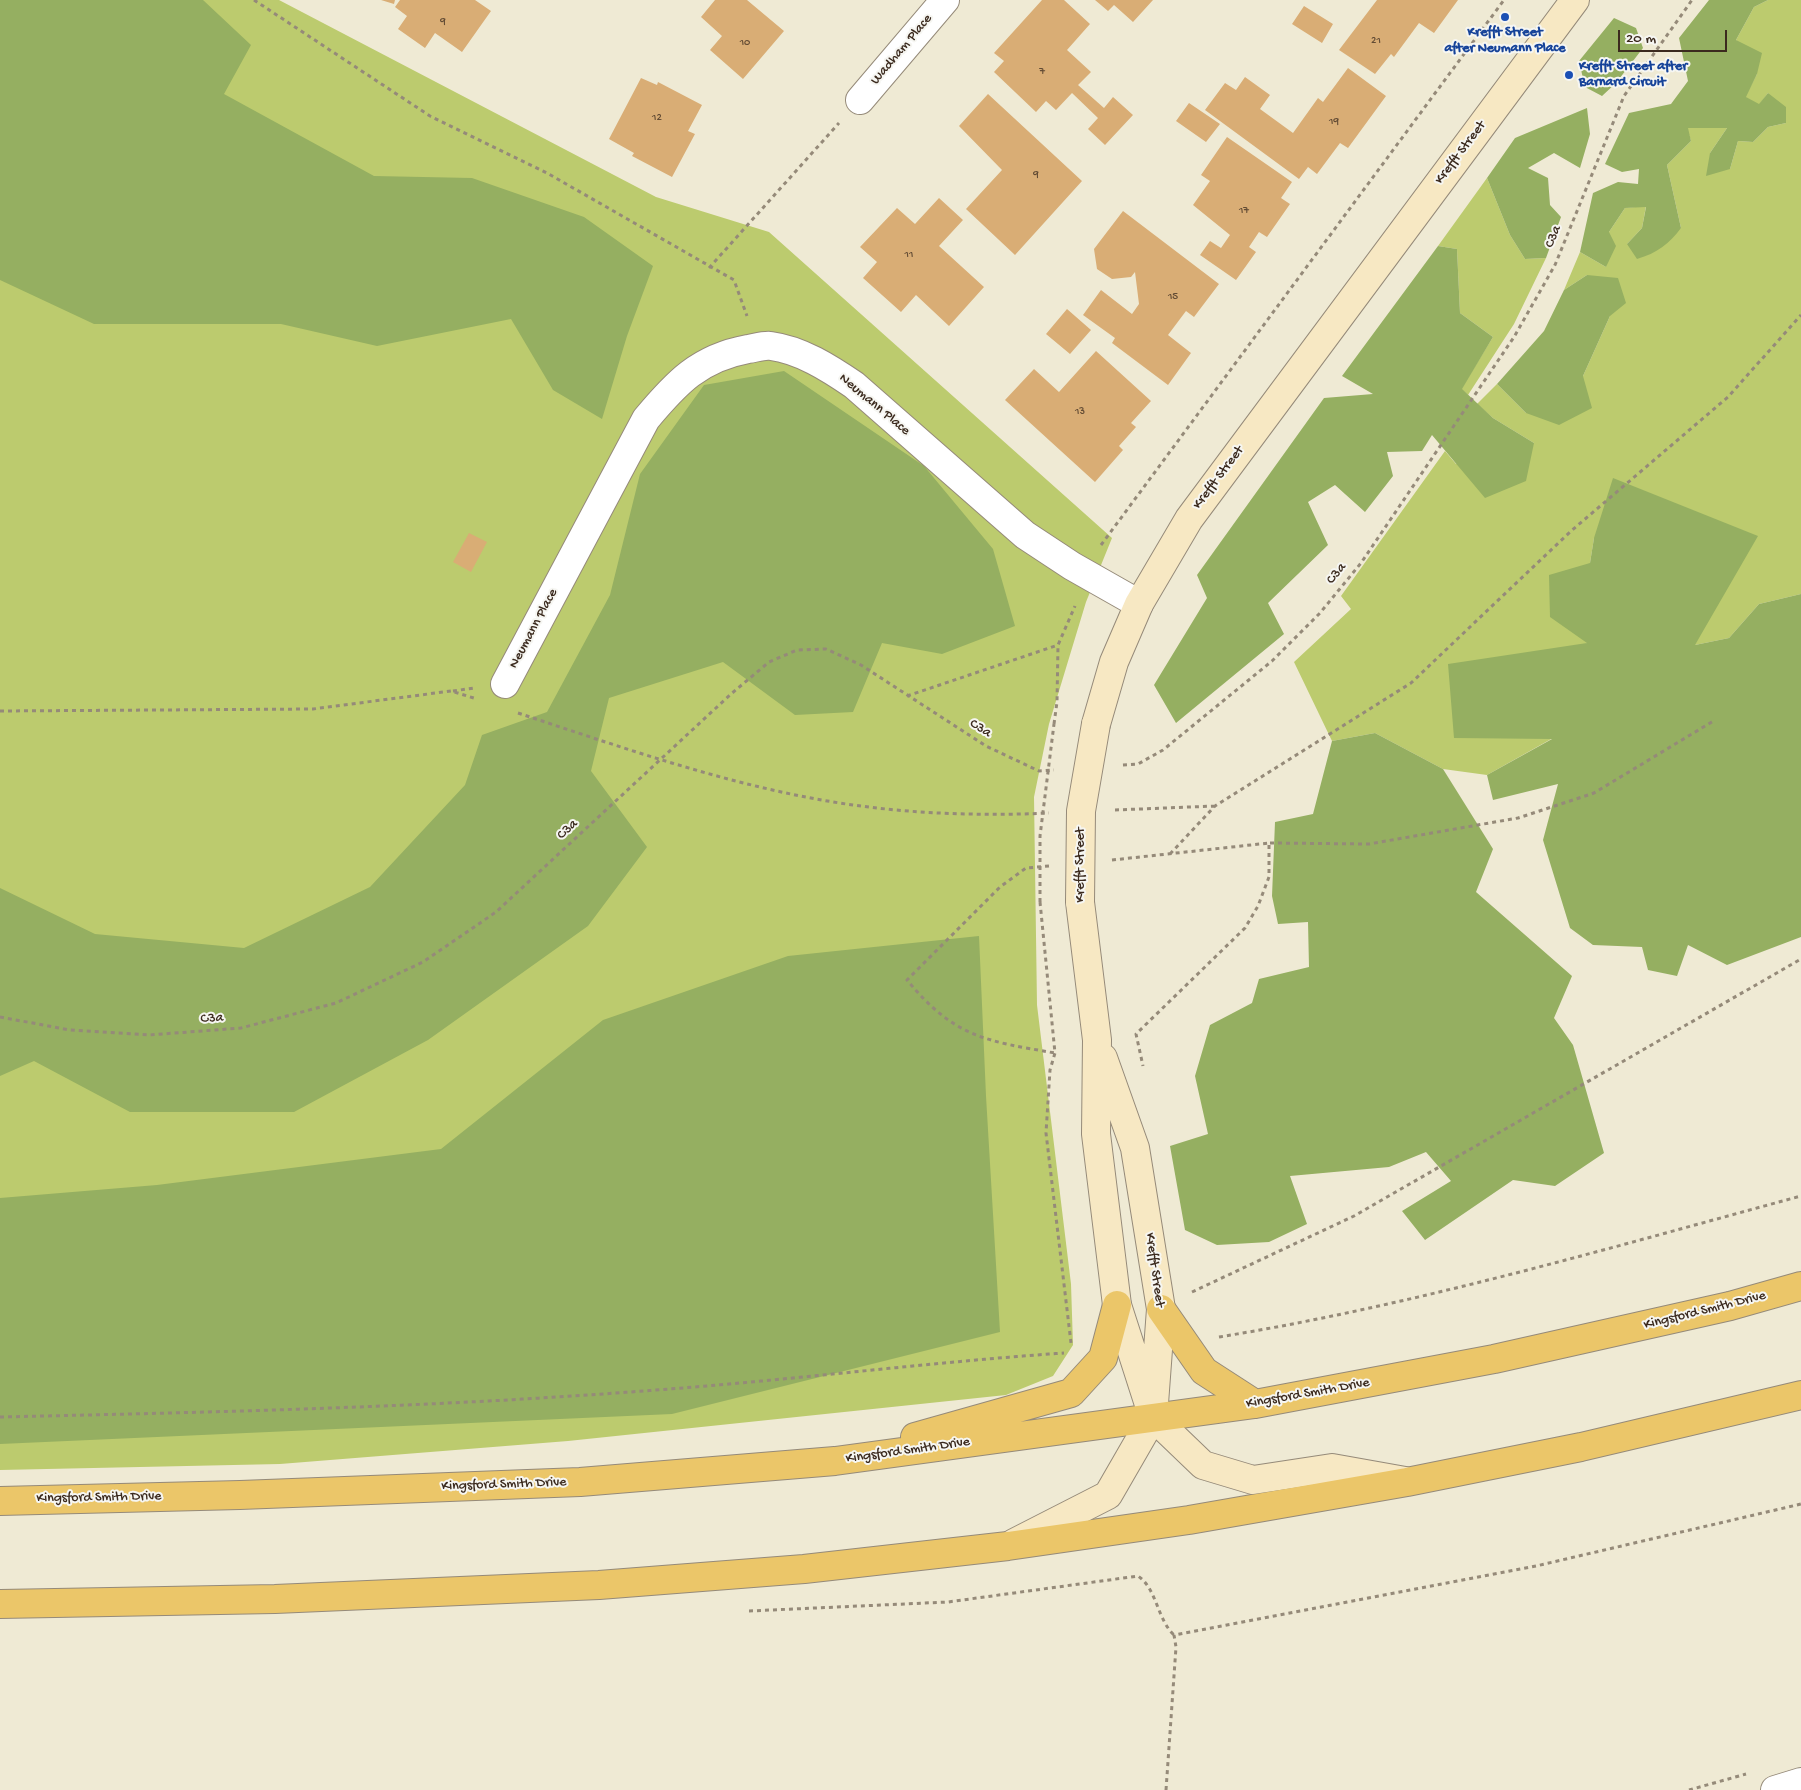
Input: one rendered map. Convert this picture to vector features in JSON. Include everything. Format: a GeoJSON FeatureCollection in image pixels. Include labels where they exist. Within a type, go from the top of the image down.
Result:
{"type":"FeatureCollection","features":[{"type":"Feature","properties":{"kind":"main road","name":"Kingsford Smith Drive"},"geometry":{"type":"LineString","coordinates":[[0,1501],[240,1495],[580,1482],[834,1461],[1255,1404],[1494,1359],[1730,1306],[1801,1286]]}},
{"type":"Feature","properties":{"kind":"main road"},"geometry":{"type":"LineString","coordinates":[[834,1461],[962,1422],[1070,1393],[1104,1358],[1117,1305]]}},
{"type":"Feature","properties":{"kind":"main road"},"geometry":{"type":"LineString","coordinates":[[1161,1309],[1204,1372],[1255,1404]]}},
{"type":"Feature","properties":{"kind":"main road"},"geometry":{"type":"LineString","coordinates":[[0,1604],[275,1599],[599,1585],[804,1569],[1008,1546],[1189,1520],[1407,1482],[1581,1447],[1801,1395]]}},
{"type":"Feature","properties":{"kind":"street","name":"Wadham Place"},"geometry":{"type":"LineString","coordinates":[[860,100],[945,0]]}},
{"type":"Feature","properties":{"kind":"street","name":"Krefft Street"},"geometry":{"type":"LineString","coordinates":[[1407,1482],[1332,1468],[1253,1480],[1203,1465],[1153,1417],[1117,1305],[1096,1134],[1097,1040],[1080,902],[1081,811],[1096,724],[1114,662],[1139,604],[1188,520],[1575,0]]}},
{"type":"Feature","properties":{"kind":"street","name":"Neumann Place"},"geometry":{"type":"LineString","coordinates":[[507,697],[646,419],[673,386],[709,361],[729,353],[769,345],[801,355],[826,366],[854,385],[1025,535],[1072,566],[1139,604]]}},
{"type":"Feature","properties":{"kind":"street","name":"Krefft Street"},"geometry":{"type":"LineString","coordinates":[[1008,1546],[1108,1495],[1153,1417],[1161,1309],[1135,1148],[1097,1040]]}},
{"type":"Feature","properties":{"kind":"street"},"geometry":{"type":"LineString","coordinates":[[1775,1790],[1801,1782]]}},
{"type":"Feature","properties":{"kind":"path"},"geometry":{"type":"LineString","coordinates":[[254,0],[430,116],[547,173],[709,268],[734,280],[758,347]]}},
{"type":"Feature","properties":{"kind":"path"},"geometry":{"type":"LineString","coordinates":[[1103,541],[1504,0]]}},
{"type":"Feature","properties":{"kind":"path","name":"C3a"},"geometry":{"type":"LineString","coordinates":[[1118,765],[1138,764],[1163,750],[1272,661],[1320,614],[1361,563],[1514,337],[1555,265],[1624,96],[1692,0]]}},
{"type":"Feature","properties":{"kind":"path"},"geometry":{"type":"LineString","coordinates":[[709,268],[860,100]]}},
{"type":"Feature","properties":{"kind":"path"},"geometry":{"type":"LineString","coordinates":[[1170,854],[1215,806],[1411,683],[1571,531],[1728,397],[1801,315]]}},
{"type":"Feature","properties":{"kind":"path"},"geometry":{"type":"LineString","coordinates":[[0,1417],[350,1408],[659,1390],[955,1361],[1072,1352],[1046,1133],[1050,1070],[1055,1052],[1040,902],[1040,836],[1057,702],[1058,645],[907,696]]}},
{"type":"Feature","properties":{"kind":"path","name":"C3a"},"geometry":{"type":"LineString","coordinates":[[0,1017],[70,1030],[149,1035],[241,1028],[336,1003],[423,962],[496,912],[731,694],[769,662],[797,650],[826,649],[861,665],[907,696],[995,750],[1039,771],[1059,770]]}},
{"type":"Feature","properties":{"kind":"path"},"geometry":{"type":"LineString","coordinates":[[0,711],[313,709],[452,691],[480,700]]}},
{"type":"Feature","properties":{"kind":"path"},"geometry":{"type":"LineString","coordinates":[[507,697],[660,760],[775,790],[852,805],[996,815],[1055,813]]}},
{"type":"Feature","properties":{"kind":"path"},"geometry":{"type":"LineString","coordinates":[[1270,843],[1370,844],[1518,818],[1594,793],[1715,720]]}},
{"type":"Feature","properties":{"kind":"path"},"geometry":{"type":"LineString","coordinates":[[1105,810],[1215,806]]}},
{"type":"Feature","properties":{"kind":"path"},"geometry":{"type":"LineString","coordinates":[[1161,1309],[1189,1293],[1354,1216],[1801,959]]}},
{"type":"Feature","properties":{"kind":"path"},"geometry":{"type":"LineString","coordinates":[[1181,1338],[1203,1340],[1271,1328],[1503,1277],[1801,1196]]}},
{"type":"Feature","properties":{"kind":"path"},"geometry":{"type":"LineString","coordinates":[[1174,1635],[1536,1566],[1801,1504]]}},
{"type":"Feature","properties":{"kind":"path"},"geometry":{"type":"LineString","coordinates":[[749,1611],[948,1602],[1138,1576],[1145,1581],[1166,1627],[1174,1635],[1176,1647],[1166,1790]]}},
{"type":"Feature","properties":{"kind":"green space"},"geometry":{"type":"Polygon","coordinates":[[[0,0],[279,0],[656,197],[769,232],[1112,538],[1086,602],[1049,724],[1034,797],[1037,1005],[1071,1284],[1073,1345],[1053,1376],[1006,1395],[568,1441],[280,1464],[0,1470],[0,0]]]}},
{"type":"Feature","properties":{"kind":"green space"},"geometry":{"type":"Polygon","coordinates":[[[0,0],[203,0],[251,45],[224,94],[374,176],[472,178],[584,217],[653,266],[627,336],[602,419],[553,390],[511,319],[377,346],[281,324],[94,324],[0,280],[0,0]]]}},
{"type":"Feature","properties":{"kind":"green space"},"geometry":{"type":"Polygon","coordinates":[[[1709,0],[1768,0],[1754,7],[1736,40],[1762,53],[1757,74],[1746,97],[1759,104],[1768,93],[1786,107],[1786,123],[1768,127],[1753,142],[1738,141],[1730,169],[1706,176],[1710,153],[1727,128],[1688,128],[1691,141],[1667,165],[1681,228],[1662,247],[1651,254],[1637,259],[1627,244],[1642,228],[1646,207],[1625,208],[1609,232],[1616,246],[1606,267],[1580,252],[1593,193],[1618,182],[1638,184],[1639,169],[1622,172],[1605,164],[1629,113],[1671,104],[1688,81],[1679,38],[1709,0]]]}},
{"type":"Feature","properties":{"kind":"green space"},"geometry":{"type":"Polygon","coordinates":[[[1768,0],[1801,0],[1801,594],[1759,604],[1729,638],[1695,645],[1594,538],[1590,563],[1587,643],[1454,738],[1553,738],[1487,775],[1443,769],[1375,733],[1332,741],[1294,662],[1351,609],[1341,596],[1445,451],[1456,464],[1534,443],[1493,418],[1477,404],[1497,384],[1526,413],[1583,376],[1610,316],[1587,275],[1564,290],[1580,252],[1606,267],[1609,232],[1625,208],[1646,206],[1642,228],[1627,244],[1681,228],[1667,165],[1691,141],[1687,128],[1727,128],[1710,153],[1730,169],[1738,141],[1753,142],[1768,127],[1786,123],[1768,93],[1759,105],[1745,97],[1757,74],[1736,40],[1754,7],[1768,0]]]}},
{"type":"Feature","properties":{"kind":"green space"},"geometry":{"type":"Polygon","coordinates":[[[1614,18],[1636,28],[1643,48],[1616,83],[1602,96],[1585,87],[1579,61],[1614,18]]]}},
{"type":"Feature","properties":{"kind":"green space"},"geometry":{"type":"Polygon","coordinates":[[[1587,108],[1590,134],[1580,168],[1554,153],[1528,168],[1548,178],[1550,205],[1561,217],[1546,258],[1525,259],[1510,235],[1487,178],[1515,138],[1587,108]]]}},
{"type":"Feature","properties":{"kind":"green space"},"geometry":{"type":"Polygon","coordinates":[[[1487,178],[1510,235],[1525,259],[1546,258],[1514,324],[1468,395],[1461,389],[1493,337],[1460,313],[1457,249],[1438,246],[1487,178]]]}},
{"type":"Feature","properties":{"kind":"green space"},"geometry":{"type":"Polygon","coordinates":[[[1438,246],[1457,249],[1460,313],[1493,337],[1462,389],[1493,418],[1534,443],[1526,481],[1485,498],[1432,435],[1422,451],[1387,452],[1393,476],[1365,512],[1335,485],[1308,502],[1328,545],[1268,603],[1284,634],[1176,723],[1154,685],[1207,598],[1197,575],[1324,398],[1373,394],[1342,376],[1438,246]]]}},
{"type":"Feature","properties":{"kind":"green space"},"geometry":{"type":"Polygon","coordinates":[[[1587,275],[1618,278],[1626,303],[1610,316],[1583,376],[1592,408],[1559,425],[1526,413],[1497,384],[1544,331],[1564,290],[1587,275]]]}},
{"type":"Feature","properties":{"kind":"green space"},"geometry":{"type":"Polygon","coordinates":[[[784,371],[924,466],[993,549],[1015,626],[942,654],[882,643],[853,712],[795,715],[723,662],[609,698],[591,771],[647,847],[588,926],[428,1040],[294,1112],[130,1112],[34,1061],[0,1076],[0,888],[95,934],[244,948],[370,887],[465,785],[482,735],[547,712],[610,595],[640,474],[704,385],[784,371]]]}},
{"type":"Feature","properties":{"kind":"green space"},"geometry":{"type":"Polygon","coordinates":[[[1613,478],[1758,536],[1695,645],[1729,638],[1759,604],[1801,594],[1801,937],[1727,965],[1688,945],[1677,976],[1648,970],[1642,947],[1593,945],[1570,928],[1543,840],[1558,784],[1493,800],[1487,775],[1552,739],[1454,738],[1448,664],[1587,643],[1550,617],[1549,575],[1590,563],[1594,538],[1613,478]]]}},
{"type":"Feature","properties":{"kind":"green space"},"geometry":{"type":"Polygon","coordinates":[[[1375,733],[1443,769],[1493,849],[1476,892],[1572,976],[1554,1018],[1573,1045],[1604,1153],[1555,1186],[1513,1180],[1425,1240],[1402,1211],[1451,1181],[1426,1152],[1389,1167],[1290,1176],[1307,1224],[1269,1242],[1217,1245],[1185,1230],[1170,1146],[1208,1134],[1195,1076],[1210,1025],[1252,1003],[1259,979],[1309,967],[1308,922],[1278,924],[1272,896],[1275,822],[1313,814],[1332,741],[1375,733]]]}},
{"type":"Feature","properties":{"kind":"green space"},"geometry":{"type":"Polygon","coordinates":[[[979,936],[1000,1332],[672,1414],[0,1444],[0,1198],[157,1185],[441,1149],[603,1020],[788,956],[979,936]]]}},
{"type":"Feature","properties":{"kind":"building"},"geometry":{"type":"Polygon","coordinates":[[[381,0],[395,0],[394,4],[381,0]]]}},
{"type":"Feature","properties":{"kind":"building"},"geometry":{"type":"Polygon","coordinates":[[[400,0],[475,0],[491,11],[462,52],[435,33],[425,48],[398,29],[407,16],[395,7],[400,0]]]}},
{"type":"Feature","properties":{"kind":"building"},"geometry":{"type":"Polygon","coordinates":[[[715,0],[747,0],[784,31],[743,79],[710,50],[722,36],[701,17],[715,0]]]}},
{"type":"Feature","properties":{"kind":"building"},"geometry":{"type":"Polygon","coordinates":[[[1042,0],[1064,0],[1090,24],[1067,50],[1091,72],[1078,85],[1104,108],[1113,97],[1133,115],[1105,145],[1088,129],[1098,118],[1072,93],[1056,110],[1046,101],[1036,112],[994,72],[1004,61],[994,53],[1042,0]]]}},
{"type":"Feature","properties":{"kind":"building"},"geometry":{"type":"Polygon","coordinates":[[[1095,0],[1153,0],[1133,22],[1114,5],[1108,11],[1095,0]]]}},
{"type":"Feature","properties":{"kind":"building"},"geometry":{"type":"Polygon","coordinates":[[[1377,0],[1458,0],[1434,33],[1419,23],[1394,57],[1391,54],[1375,74],[1339,50],[1377,0]]]}},
{"type":"Feature","properties":{"kind":"building"},"geometry":{"type":"Polygon","coordinates":[[[1304,6],[1333,24],[1322,43],[1292,24],[1304,6]]]}},
{"type":"Feature","properties":{"kind":"building"},"geometry":{"type":"Polygon","coordinates":[[[1348,68],[1386,96],[1348,148],[1340,143],[1317,174],[1308,167],[1299,179],[1205,110],[1225,83],[1236,90],[1245,77],[1270,95],[1260,109],[1293,133],[1318,98],[1323,102],[1348,68]]]}},
{"type":"Feature","properties":{"kind":"building"},"geometry":{"type":"Polygon","coordinates":[[[641,78],[657,85],[658,82],[702,105],[688,131],[695,134],[672,177],[632,156],[634,153],[609,139],[641,78]]]}},
{"type":"Feature","properties":{"kind":"building"},"geometry":{"type":"Polygon","coordinates":[[[988,94],[1082,181],[1015,255],[966,209],[1002,170],[959,126],[988,94]]]}},
{"type":"Feature","properties":{"kind":"building"},"geometry":{"type":"Polygon","coordinates":[[[1189,103],[1220,124],[1206,142],[1176,121],[1189,103]]]}},
{"type":"Feature","properties":{"kind":"building"},"geometry":{"type":"Polygon","coordinates":[[[1227,137],[1292,182],[1281,198],[1290,204],[1267,237],[1259,232],[1249,247],[1256,252],[1236,280],[1200,255],[1210,241],[1221,248],[1230,235],[1193,205],[1210,181],[1201,175],[1227,137]]]}},
{"type":"Feature","properties":{"kind":"building"},"geometry":{"type":"Polygon","coordinates":[[[939,198],[963,220],[939,246],[984,287],[949,326],[916,295],[901,312],[863,278],[877,262],[860,247],[897,208],[915,224],[939,198]]]}},
{"type":"Feature","properties":{"kind":"building"},"geometry":{"type":"Polygon","coordinates":[[[1123,211],[1219,284],[1194,317],[1186,311],[1168,335],[1191,353],[1168,385],[1112,343],[1115,338],[1083,315],[1101,290],[1132,314],[1139,304],[1135,272],[1131,277],[1112,279],[1097,269],[1094,249],[1123,211]]]}},
{"type":"Feature","properties":{"kind":"building"},"geometry":{"type":"Polygon","coordinates":[[[1067,309],[1091,330],[1070,354],[1046,334],[1067,309]]]}},
{"type":"Feature","properties":{"kind":"building"},"geometry":{"type":"Polygon","coordinates":[[[1096,351],[1151,401],[1131,423],[1136,427],[1119,446],[1123,450],[1095,482],[1005,400],[1034,369],[1059,392],[1096,351]]]}},
{"type":"Feature","properties":{"kind":"building"},"geometry":{"type":"Polygon","coordinates":[[[469,533],[487,542],[471,572],[453,562],[469,533]]]}},
{"type":"Feature","properties":{"kind":"place","name":"Krefft Street after Neumann Place"},"geometry":{"type":"Point","coordinates":[1505,17]}},
{"type":"Feature","properties":{"kind":"place","name":"Krefft Street after Barnard Circuit"},"geometry":{"type":"Point","coordinates":[1569,75]}}]}
